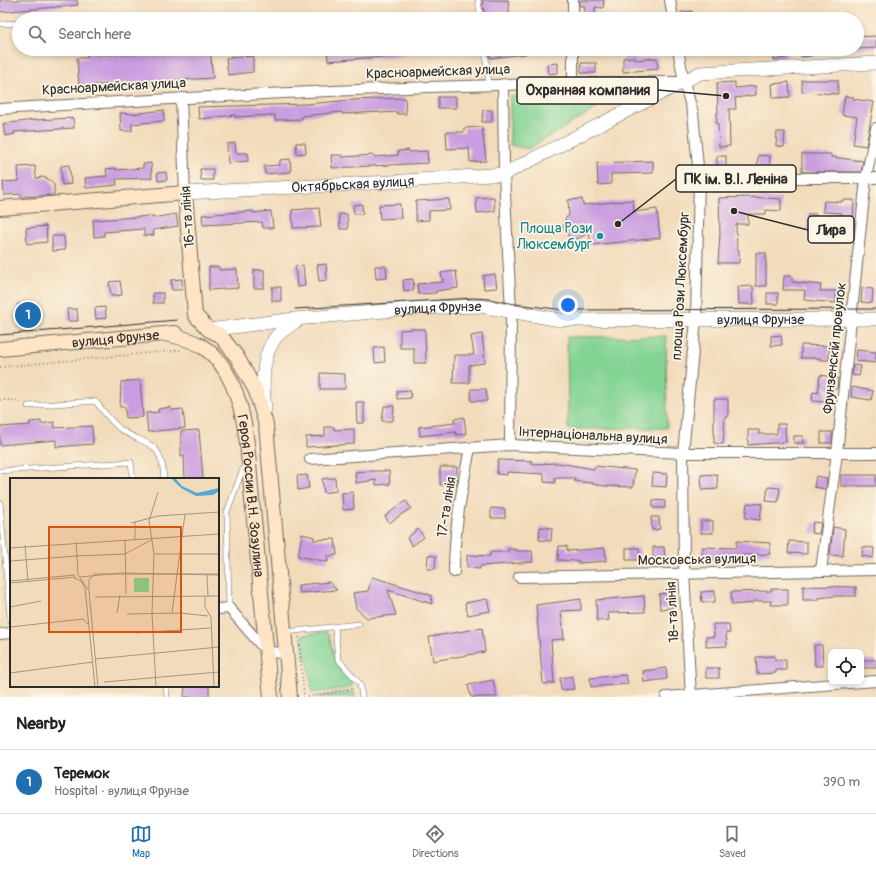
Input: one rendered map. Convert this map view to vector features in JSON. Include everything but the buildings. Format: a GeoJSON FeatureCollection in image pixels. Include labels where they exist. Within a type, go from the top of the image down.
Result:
{"type":"FeatureCollection","features":[{"type":"Feature","properties":{"kind":"main road","name":"Октябрьская вулиця"},"geometry":{"type":"LineString","coordinates":[[0,208],[185,193]]}},
{"type":"Feature","properties":{"kind":"main road","name":"16-та лінія"},"geometry":{"type":"LineString","coordinates":[[185,193],[195,315],[209,330]]}},
{"type":"Feature","properties":{"kind":"main road","name":"вулиця Фрунзе"},"geometry":{"type":"LineString","coordinates":[[0,349],[209,330]]}},
{"type":"Feature","properties":{"kind":"main road","name":"Героя России В.Н. Зозулина"},"geometry":{"type":"LineString","coordinates":[[209,330],[220,335],[238,357],[256,391],[266,425],[290,697]]}},
{"type":"Feature","properties":{"kind":"main road","name":"Героя России В.Н. Зозулина"},"geometry":{"type":"LineString","coordinates":[[165,334],[190,339],[201,345],[213,355],[224,369],[240,402],[248,458],[271,697]]}},
{"type":"Feature","properties":{"kind":"street"},"geometry":{"type":"LineString","coordinates":[[573,0],[573,12]]}},
{"type":"Feature","properties":{"kind":"street"},"geometry":{"type":"LineString","coordinates":[[670,0],[672,12]]}},
{"type":"Feature","properties":{"kind":"street"},"geometry":{"type":"LineString","coordinates":[[573,56],[573,82]]}},
{"type":"Feature","properties":{"kind":"street","name":"площа Рози Люксембург"},"geometry":{"type":"LineString","coordinates":[[679,56],[684,82],[693,114],[699,178],[696,320],[683,453]]}},
{"type":"Feature","properties":{"kind":"street","name":"Красноармейская улица"},"geometry":{"type":"LineString","coordinates":[[0,109],[181,98],[503,84],[573,82],[684,82],[700,73],[876,63]]}},
{"type":"Feature","properties":{"kind":"street","name":"Октябрьская вулиця"},"geometry":{"type":"LineString","coordinates":[[185,193],[383,183],[504,174],[684,82]]}},
{"type":"Feature","properties":{"kind":"street"},"geometry":{"type":"LineString","coordinates":[[503,84],[504,174],[511,311],[510,445]]}},
{"type":"Feature","properties":{"kind":"street","name":"16-та лінія"},"geometry":{"type":"LineString","coordinates":[[181,98],[185,193]]}},
{"type":"Feature","properties":{"kind":"street","name":"Фрунзенскій провулок"},"geometry":{"type":"LineString","coordinates":[[821,570],[837,453],[876,128]]}},
{"type":"Feature","properties":{"kind":"street"},"geometry":{"type":"LineString","coordinates":[[699,178],[871,178]]}},
{"type":"Feature","properties":{"kind":"street","name":"вулиця Фрунзе"},"geometry":{"type":"LineString","coordinates":[[209,330],[300,319],[426,308],[481,306],[560,320],[876,319]]}},
{"type":"Feature","properties":{"kind":"street"},"geometry":{"type":"LineString","coordinates":[[266,425],[263,382],[269,350],[277,337],[300,319]]}},
{"type":"Feature","properties":{"kind":"street","name":"Інтернаціональна вулиця"},"geometry":{"type":"LineString","coordinates":[[310,459],[510,445],[683,453],[876,453]]}},
{"type":"Feature","properties":{"kind":"street","name":"17-та лінія"},"geometry":{"type":"LineString","coordinates":[[454,572],[454,545],[458,508],[470,448]]}},
{"type":"Feature","properties":{"kind":"street","name":"18-та лінія"},"geometry":{"type":"LineString","coordinates":[[683,453],[684,572],[691,696]]}},
{"type":"Feature","properties":{"kind":"street","name":"Московська вулиця"},"geometry":{"type":"LineString","coordinates":[[519,577],[684,572],[876,570]]}},
{"type":"Feature","properties":{"kind":"street"},"geometry":{"type":"LineString","coordinates":[[219,609],[229,608],[267,652],[286,653]]}},
{"type":"Feature","properties":{"kind":"street"},"geometry":{"type":"LineString","coordinates":[[0,634],[10,633]]}},
{"type":"Feature","properties":{"kind":"street"},"geometry":{"type":"LineString","coordinates":[[666,697],[876,681]]}},
{"type":"Feature","properties":{"kind":"lane"},"geometry":{"type":"LineString","coordinates":[[478,0],[480,12]]}},
{"type":"Feature","properties":{"kind":"lane"},"geometry":{"type":"LineString","coordinates":[[0,24],[12,23]]}},
{"type":"Feature","properties":{"kind":"lane"},"geometry":{"type":"LineString","coordinates":[[486,56],[489,85]]}},
{"type":"Feature","properties":{"kind":"lane"},"geometry":{"type":"LineString","coordinates":[[28,406],[95,401],[120,429],[154,446],[164,466],[164,478]]}},
{"type":"Feature","properties":{"kind":"lane"},"geometry":{"type":"LineString","coordinates":[[229,608],[227,512],[248,458]]}},
{"type":"Feature","properties":{"kind":"lane"},"geometry":{"type":"LineString","coordinates":[[0,472],[130,462],[133,478]]}},
{"type":"Feature","properties":{"kind":"lane"},"geometry":{"type":"LineString","coordinates":[[0,503],[10,616]]}},
{"type":"Feature","properties":{"kind":"lane"},"geometry":{"type":"LineString","coordinates":[[284,632],[359,624]]}},
{"type":"Feature","properties":{"kind":"lane"},"geometry":{"type":"LineString","coordinates":[[335,627],[338,659],[360,684],[362,697]]}},
{"type":"Feature","properties":{"kind":"lane"},"geometry":{"type":"LineString","coordinates":[[166,687],[167,697]]}},
{"type":"Feature","properties":{"kind":"path"},"geometry":{"type":"LineString","coordinates":[[0,367],[183,350]]}},
{"type":"Feature","properties":{"kind":"path"},"geometry":{"type":"LineString","coordinates":[[0,400],[15,400],[28,406]]}},
{"type":"Feature","properties":{"kind":"path"},"geometry":{"type":"LineString","coordinates":[[298,631],[304,697]]}},
{"type":"Feature","properties":{"kind":"path"},"geometry":{"type":"LineString","coordinates":[[308,697],[348,690]]}},
{"type":"Feature","properties":{"kind":"green space"},"geometry":{"type":"Polygon","coordinates":[[[619,95],[528,149],[510,145],[510,96],[619,95]]]}},
{"type":"Feature","properties":{"kind":"green space"},"geometry":{"type":"Polygon","coordinates":[[[666,336],[667,428],[568,429],[567,337],[666,336]]]}},
{"type":"Feature","properties":{"kind":"green space"},"geometry":{"type":"Polygon","coordinates":[[[326,632],[329,635],[335,662],[349,677],[353,685],[348,688],[312,693],[308,662],[304,658],[302,635],[326,632]]]}},
{"type":"Feature","properties":{"kind":"green space"},"geometry":{"type":"Polygon","coordinates":[[[354,691],[355,697],[316,697],[354,691]]]}},
{"type":"Feature","properties":{"kind":"tram line"},"geometry":{"type":"LineString","coordinates":[[295,309],[473,298],[564,310],[876,309]]}},
{"type":"Feature","properties":{"kind":"tram line"},"geometry":{"type":"LineString","coordinates":[[0,335],[177,320]]}},
{"type":"Feature","properties":{"kind":"place","name":"Охранная компания"},"geometry":{"type":"Point","coordinates":[726,96]}},
{"type":"Feature","properties":{"kind":"place","name":"Лира"},"geometry":{"type":"Point","coordinates":[734,211]}},
{"type":"Feature","properties":{"kind":"place","name":"ПК ім. В.І. Леніна"},"geometry":{"type":"Point","coordinates":[618,224]}},
{"type":"Feature","properties":{"kind":"place","name":"Площа Рози Люксембург"},"geometry":{"type":"Point","coordinates":[600,236]}},
{"type":"Feature","properties":{"kind":"place","name":"Теремок"},"geometry":{"type":"Point","coordinates":[28,315]}}]}
